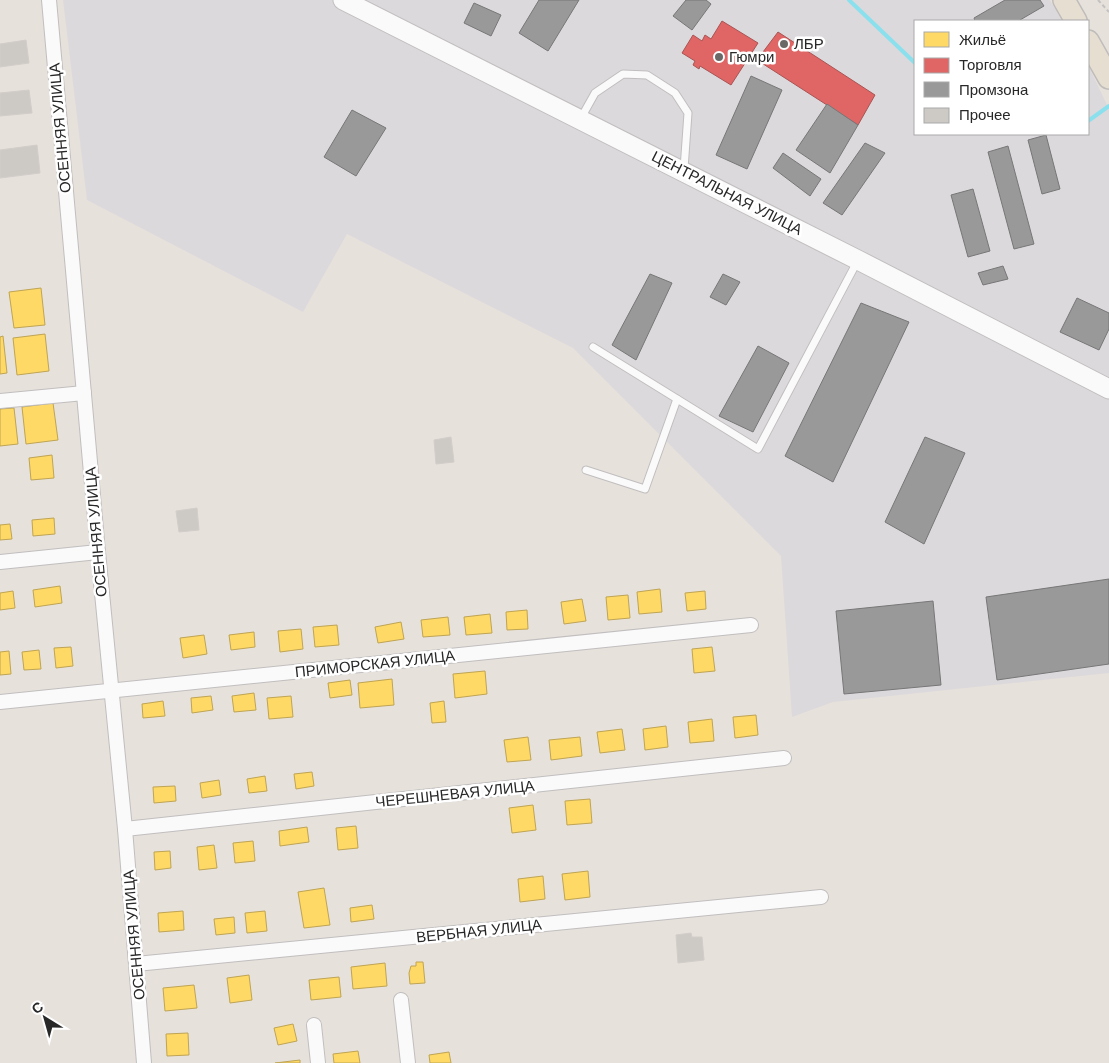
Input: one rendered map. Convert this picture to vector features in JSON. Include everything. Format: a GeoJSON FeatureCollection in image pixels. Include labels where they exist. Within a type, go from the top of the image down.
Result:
{"type":"FeatureCollection","features":[{"type":"Feature","properties":{"kind":"main road"},"geometry":{"type":"LineString","coordinates":[[1064,0],[1075,20]]}},
{"type":"Feature","properties":{"kind":"main road"},"geometry":{"type":"LineString","coordinates":[[1089,43],[1106,73]]}},
{"type":"Feature","properties":{"kind":"street","name":"ОСЕННЯЯ УЛИЦА"},"geometry":{"type":"LineString","coordinates":[[49,0],[98,552],[126,829],[144,1063]]}},
{"type":"Feature","properties":{"kind":"street","name":"ЦЕНТРАЛЬНАЯ УЛИЦА"},"geometry":{"type":"LineString","coordinates":[[343,0],[1109,389]]}},
{"type":"Feature","properties":{"kind":"street"},"geometry":{"type":"LineString","coordinates":[[0,401],[84,393]]}},
{"type":"Feature","properties":{"kind":"street"},"geometry":{"type":"LineString","coordinates":[[0,562],[98,552]]}},
{"type":"Feature","properties":{"kind":"street","name":"ПРИМОРСКАЯ УЛИЦА"},"geometry":{"type":"LineString","coordinates":[[0,702],[751,625]]}},
{"type":"Feature","properties":{"kind":"street","name":"ЧЕРЕШНЕВАЯ УЛИЦА"},"geometry":{"type":"LineString","coordinates":[[126,829],[784,758]]}},
{"type":"Feature","properties":{"kind":"street","name":"ВЕРБНАЯ УЛИЦА"},"geometry":{"type":"LineString","coordinates":[[136,964],[821,897]]}},
{"type":"Feature","properties":{"kind":"street"},"geometry":{"type":"LineString","coordinates":[[401,1000],[408,1063]]}},
{"type":"Feature","properties":{"kind":"street"},"geometry":{"type":"LineString","coordinates":[[314,1025],[318,1063]]}},
{"type":"Feature","properties":{"kind":"lane"},"geometry":{"type":"LineString","coordinates":[[580,119],[595,92],[623,74],[647,76],[674,92],[688,113],[684,172]]}},
{"type":"Feature","properties":{"kind":"lane"},"geometry":{"type":"LineString","coordinates":[[593,347],[758,449],[858,260]]}},
{"type":"Feature","properties":{"kind":"lane"},"geometry":{"type":"LineString","coordinates":[[586,470],[645,489],[677,399]]}},
{"type":"Feature","properties":{"kind":"path"},"geometry":{"type":"LineString","coordinates":[[1098,0],[1109,12]]}},
{"type":"Feature","properties":{"kind":"shaded area"},"geometry":{"type":"Polygon","coordinates":[[[63,0],[1050,0],[1061,20],[914,20],[914,135],[1089,135],[1089,67],[1109,109],[1109,673],[833,702],[792,717],[781,556],[573,348],[347,234],[303,312],[87,200],[63,0]]]}},
{"type":"Feature","properties":{"kind":"building: Жильё"},"geometry":{"type":"Polygon","coordinates":[[[41,288],[45,325],[14,328],[9,292],[41,288]]]}},
{"type":"Feature","properties":{"kind":"building: Жильё"},"geometry":{"type":"Polygon","coordinates":[[[45,334],[49,371],[17,375],[13,338],[45,334]]]}},
{"type":"Feature","properties":{"kind":"building: Жильё"},"geometry":{"type":"Polygon","coordinates":[[[3,336],[7,373],[0,374],[0,337],[3,336]]]}},
{"type":"Feature","properties":{"kind":"building: Жильё"},"geometry":{"type":"Polygon","coordinates":[[[53,403],[58,440],[26,444],[22,407],[53,403]]]}},
{"type":"Feature","properties":{"kind":"building: Жильё"},"geometry":{"type":"Polygon","coordinates":[[[14,408],[18,444],[0,446],[0,409],[14,408]]]}},
{"type":"Feature","properties":{"kind":"building: Жильё"},"geometry":{"type":"Polygon","coordinates":[[[52,455],[54,478],[31,480],[29,458],[52,455]]]}},
{"type":"Feature","properties":{"kind":"building: Жильё"},"geometry":{"type":"Polygon","coordinates":[[[54,518],[55,534],[33,536],[32,520],[54,518]]]}},
{"type":"Feature","properties":{"kind":"building: Жильё"},"geometry":{"type":"Polygon","coordinates":[[[10,524],[12,539],[0,540],[0,525],[10,524]]]}},
{"type":"Feature","properties":{"kind":"building: Жильё"},"geometry":{"type":"Polygon","coordinates":[[[60,586],[62,603],[35,607],[33,590],[60,586]]]}},
{"type":"Feature","properties":{"kind":"building: Жильё"},"geometry":{"type":"Polygon","coordinates":[[[660,589],[662,612],[639,614],[637,592],[660,589]]]}},
{"type":"Feature","properties":{"kind":"building: Жильё"},"geometry":{"type":"Polygon","coordinates":[[[13,591],[15,608],[0,610],[0,593],[13,591]]]}},
{"type":"Feature","properties":{"kind":"building: Жильё"},"geometry":{"type":"Polygon","coordinates":[[[705,591],[706,609],[687,611],[685,593],[705,591]]]}},
{"type":"Feature","properties":{"kind":"building: Жильё"},"geometry":{"type":"Polygon","coordinates":[[[628,595],[630,618],[608,620],[606,597],[628,595]]]}},
{"type":"Feature","properties":{"kind":"building: Жильё"},"geometry":{"type":"Polygon","coordinates":[[[582,599],[586,621],[564,624],[561,602],[582,599]]]}},
{"type":"Feature","properties":{"kind":"building: Жильё"},"geometry":{"type":"Polygon","coordinates":[[[527,610],[528,629],[507,630],[506,612],[527,610]]]}},
{"type":"Feature","properties":{"kind":"building: Жильё"},"geometry":{"type":"Polygon","coordinates":[[[490,614],[492,633],[466,635],[464,617],[490,614]]]}},
{"type":"Feature","properties":{"kind":"building: Жильё"},"geometry":{"type":"Polygon","coordinates":[[[448,617],[450,635],[423,637],[421,620],[448,617]]]}},
{"type":"Feature","properties":{"kind":"building: Жильё"},"geometry":{"type":"Polygon","coordinates":[[[401,622],[404,639],[378,643],[375,627],[401,622]]]}},
{"type":"Feature","properties":{"kind":"building: Жильё"},"geometry":{"type":"Polygon","coordinates":[[[337,625],[339,645],[315,647],[313,627],[337,625]]]}},
{"type":"Feature","properties":{"kind":"building: Жильё"},"geometry":{"type":"Polygon","coordinates":[[[301,629],[303,649],[280,652],[278,631],[301,629]]]}},
{"type":"Feature","properties":{"kind":"building: Жильё"},"geometry":{"type":"Polygon","coordinates":[[[254,632],[255,647],[231,650],[229,635],[254,632]]]}},
{"type":"Feature","properties":{"kind":"building: Жильё"},"geometry":{"type":"Polygon","coordinates":[[[204,635],[207,654],[183,658],[180,638],[204,635]]]}},
{"type":"Feature","properties":{"kind":"building: Жильё"},"geometry":{"type":"Polygon","coordinates":[[[71,647],[73,666],[56,668],[54,648],[71,647]]]}},
{"type":"Feature","properties":{"kind":"building: Жильё"},"geometry":{"type":"Polygon","coordinates":[[[712,647],[715,671],[694,673],[692,649],[712,647]]]}},
{"type":"Feature","properties":{"kind":"building: Жильё"},"geometry":{"type":"Polygon","coordinates":[[[39,650],[41,669],[24,670],[22,652],[39,650]]]}},
{"type":"Feature","properties":{"kind":"building: Жильё"},"geometry":{"type":"Polygon","coordinates":[[[9,651],[11,674],[0,675],[0,652],[9,651]]]}},
{"type":"Feature","properties":{"kind":"building: Жильё"},"geometry":{"type":"Polygon","coordinates":[[[485,671],[487,694],[455,698],[453,674],[485,671]]]}},
{"type":"Feature","properties":{"kind":"building: Жильё"},"geometry":{"type":"Polygon","coordinates":[[[392,679],[394,705],[360,708],[358,683],[392,679]]]}},
{"type":"Feature","properties":{"kind":"building: Жильё"},"geometry":{"type":"Polygon","coordinates":[[[350,680],[352,695],[330,698],[328,683],[350,680]]]}},
{"type":"Feature","properties":{"kind":"building: Жильё"},"geometry":{"type":"Polygon","coordinates":[[[254,693],[256,710],[234,712],[232,696],[254,693]]]}},
{"type":"Feature","properties":{"kind":"building: Жильё"},"geometry":{"type":"Polygon","coordinates":[[[211,696],[213,710],[192,713],[191,698],[211,696]]]}},
{"type":"Feature","properties":{"kind":"building: Жильё"},"geometry":{"type":"Polygon","coordinates":[[[291,696],[293,717],[269,719],[267,698],[291,696]]]}},
{"type":"Feature","properties":{"kind":"building: Жильё"},"geometry":{"type":"Polygon","coordinates":[[[163,701],[165,716],[143,718],[142,704],[163,701]]]}},
{"type":"Feature","properties":{"kind":"building: Жильё"},"geometry":{"type":"Polygon","coordinates":[[[444,701],[446,722],[432,723],[430,703],[444,701]]]}},
{"type":"Feature","properties":{"kind":"building: Жильё"},"geometry":{"type":"Polygon","coordinates":[[[756,715],[758,735],[735,738],[733,717],[756,715]]]}},
{"type":"Feature","properties":{"kind":"building: Жильё"},"geometry":{"type":"Polygon","coordinates":[[[712,719],[714,741],[690,743],[688,722],[712,719]]]}},
{"type":"Feature","properties":{"kind":"building: Жильё"},"geometry":{"type":"Polygon","coordinates":[[[666,726],[668,747],[645,750],[643,729],[666,726]]]}},
{"type":"Feature","properties":{"kind":"building: Жильё"},"geometry":{"type":"Polygon","coordinates":[[[622,729],[625,750],[600,753],[597,732],[622,729]]]}},
{"type":"Feature","properties":{"kind":"building: Жильё"},"geometry":{"type":"Polygon","coordinates":[[[528,737],[531,760],[507,762],[504,740],[528,737]]]}},
{"type":"Feature","properties":{"kind":"building: Жильё"},"geometry":{"type":"Polygon","coordinates":[[[580,737],[582,756],[551,760],[549,740],[580,737]]]}},
{"type":"Feature","properties":{"kind":"building: Жильё"},"geometry":{"type":"Polygon","coordinates":[[[312,772],[314,786],[296,789],[294,774],[312,772]]]}},
{"type":"Feature","properties":{"kind":"building: Жильё"},"geometry":{"type":"Polygon","coordinates":[[[265,776],[267,791],[249,793],[247,779],[265,776]]]}},
{"type":"Feature","properties":{"kind":"building: Жильё"},"geometry":{"type":"Polygon","coordinates":[[[219,780],[221,795],[202,798],[200,783],[219,780]]]}},
{"type":"Feature","properties":{"kind":"building: Жильё"},"geometry":{"type":"Polygon","coordinates":[[[175,786],[176,801],[154,803],[153,787],[175,786]]]}},
{"type":"Feature","properties":{"kind":"building: Жильё"},"geometry":{"type":"Polygon","coordinates":[[[590,799],[592,823],[567,825],[565,801],[590,799]]]}},
{"type":"Feature","properties":{"kind":"building: Жильё"},"geometry":{"type":"Polygon","coordinates":[[[533,805],[536,830],[512,833],[509,808],[533,805]]]}},
{"type":"Feature","properties":{"kind":"building: Жильё"},"geometry":{"type":"Polygon","coordinates":[[[356,826],[358,848],[338,850],[336,828],[356,826]]]}},
{"type":"Feature","properties":{"kind":"building: Жильё"},"geometry":{"type":"Polygon","coordinates":[[[307,827],[309,842],[280,846],[279,831],[307,827]]]}},
{"type":"Feature","properties":{"kind":"building: Жильё"},"geometry":{"type":"Polygon","coordinates":[[[253,841],[255,861],[235,863],[233,843],[253,841]]]}},
{"type":"Feature","properties":{"kind":"building: Жильё"},"geometry":{"type":"Polygon","coordinates":[[[214,845],[217,868],[199,870],[197,847],[214,845]]]}},
{"type":"Feature","properties":{"kind":"building: Жильё"},"geometry":{"type":"Polygon","coordinates":[[[170,851],[171,868],[155,870],[154,852],[170,851]]]}},
{"type":"Feature","properties":{"kind":"building: Жильё"},"geometry":{"type":"Polygon","coordinates":[[[588,871],[590,897],[565,900],[562,874],[588,871]]]}},
{"type":"Feature","properties":{"kind":"building: Жильё"},"geometry":{"type":"Polygon","coordinates":[[[543,876],[545,899],[520,902],[518,879],[543,876]]]}},
{"type":"Feature","properties":{"kind":"building: Жильё"},"geometry":{"type":"Polygon","coordinates":[[[324,888],[330,925],[304,928],[298,892],[324,888]]]}},
{"type":"Feature","properties":{"kind":"building: Жильё"},"geometry":{"type":"Polygon","coordinates":[[[372,905],[374,919],[351,922],[350,908],[372,905]]]}},
{"type":"Feature","properties":{"kind":"building: Жильё"},"geometry":{"type":"Polygon","coordinates":[[[183,911],[184,930],[159,932],[158,913],[183,911]]]}},
{"type":"Feature","properties":{"kind":"building: Жильё"},"geometry":{"type":"Polygon","coordinates":[[[265,911],[267,931],[247,933],[245,913],[265,911]]]}},
{"type":"Feature","properties":{"kind":"building: Жильё"},"geometry":{"type":"Polygon","coordinates":[[[234,917],[235,933],[216,935],[214,919],[234,917]]]}},
{"type":"Feature","properties":{"kind":"building: Жильё"},"geometry":{"type":"Polygon","coordinates":[[[416,962],[423,962],[425,983],[410,984],[409,973],[411,966],[416,966],[416,962]]]}},
{"type":"Feature","properties":{"kind":"building: Жильё"},"geometry":{"type":"Polygon","coordinates":[[[385,963],[387,986],[353,989],[351,967],[385,963]]]}},
{"type":"Feature","properties":{"kind":"building: Жильё"},"geometry":{"type":"Polygon","coordinates":[[[249,975],[252,1000],[230,1003],[227,978],[249,975]]]}},
{"type":"Feature","properties":{"kind":"building: Жильё"},"geometry":{"type":"Polygon","coordinates":[[[339,977],[341,997],[311,1000],[309,980],[339,977]]]}},
{"type":"Feature","properties":{"kind":"building: Жильё"},"geometry":{"type":"Polygon","coordinates":[[[194,985],[197,1008],[165,1011],[163,988],[194,985]]]}},
{"type":"Feature","properties":{"kind":"building: Жильё"},"geometry":{"type":"Polygon","coordinates":[[[293,1024],[297,1041],[278,1045],[274,1028],[293,1024]]]}},
{"type":"Feature","properties":{"kind":"building: Жильё"},"geometry":{"type":"Polygon","coordinates":[[[188,1033],[189,1055],[167,1056],[166,1034],[188,1033]]]}},
{"type":"Feature","properties":{"kind":"building: Жильё"},"geometry":{"type":"Polygon","coordinates":[[[358,1051],[360,1063],[334,1063],[333,1054],[358,1051]]]}},
{"type":"Feature","properties":{"kind":"building: Жильё"},"geometry":{"type":"Polygon","coordinates":[[[449,1052],[451,1063],[430,1063],[429,1055],[449,1052]]]}},
{"type":"Feature","properties":{"kind":"building: Жильё"},"geometry":{"type":"Polygon","coordinates":[[[300,1060],[300,1063],[275,1063],[300,1060]]]}},
{"type":"Feature","properties":{"kind":"building: Торговля","name":"Гюмри"},"geometry":{"type":"Polygon","coordinates":[[[722,21],[758,43],[731,85],[700,66],[699,69],[693,65],[695,61],[682,53],[693,35],[702,41],[705,35],[711,39],[722,21]]]}},
{"type":"Feature","properties":{"kind":"building: Торговля"},"geometry":{"type":"Polygon","coordinates":[[[778,32],[875,95],[858,125],[757,60],[778,32]]]}},
{"type":"Feature","properties":{"kind":"building: Промзона"},"geometry":{"type":"Polygon","coordinates":[[[539,0],[579,0],[548,51],[519,33],[539,0]]]}},
{"type":"Feature","properties":{"kind":"building: Промзона"},"geometry":{"type":"Polygon","coordinates":[[[686,0],[706,0],[711,4],[692,30],[673,16],[686,0]]]}},
{"type":"Feature","properties":{"kind":"building: Промзона"},"geometry":{"type":"Polygon","coordinates":[[[1005,0],[1040,0],[1044,6],[1020,20],[975,20],[974,18],[1005,0]]]}},
{"type":"Feature","properties":{"kind":"building: Промзона"},"geometry":{"type":"Polygon","coordinates":[[[474,3],[501,15],[491,36],[464,23],[474,3]]]}},
{"type":"Feature","properties":{"kind":"building: Промзона"},"geometry":{"type":"Polygon","coordinates":[[[751,76],[782,90],[747,169],[716,155],[751,76]]]}},
{"type":"Feature","properties":{"kind":"building: Промзона"},"geometry":{"type":"Polygon","coordinates":[[[827,104],[858,125],[830,173],[796,150],[827,104]]]}},
{"type":"Feature","properties":{"kind":"building: Промзона"},"geometry":{"type":"Polygon","coordinates":[[[352,110],[386,128],[356,176],[324,157],[352,110]]]}},
{"type":"Feature","properties":{"kind":"building: Промзона"},"geometry":{"type":"Polygon","coordinates":[[[1046,135],[1060,189],[1042,194],[1028,140],[1046,135]]]}},
{"type":"Feature","properties":{"kind":"building: Промзона"},"geometry":{"type":"Polygon","coordinates":[[[865,143],[885,153],[842,215],[823,203],[865,143]]]}},
{"type":"Feature","properties":{"kind":"building: Промзона"},"geometry":{"type":"Polygon","coordinates":[[[1008,146],[1034,244],[1014,249],[988,152],[1008,146]]]}},
{"type":"Feature","properties":{"kind":"building: Промзона"},"geometry":{"type":"Polygon","coordinates":[[[783,153],[821,179],[810,196],[773,168],[783,153]]]}},
{"type":"Feature","properties":{"kind":"building: Промзона"},"geometry":{"type":"Polygon","coordinates":[[[973,189],[990,251],[968,257],[951,195],[973,189]]]}},
{"type":"Feature","properties":{"kind":"building: Промзона"},"geometry":{"type":"Polygon","coordinates":[[[1003,266],[1008,279],[983,285],[978,273],[1003,266]]]}},
{"type":"Feature","properties":{"kind":"building: Промзона"},"geometry":{"type":"Polygon","coordinates":[[[650,274],[672,283],[636,360],[612,345],[650,274]]]}},
{"type":"Feature","properties":{"kind":"building: Промзона"},"geometry":{"type":"Polygon","coordinates":[[[723,274],[740,282],[726,305],[710,297],[723,274]]]}},
{"type":"Feature","properties":{"kind":"building: Промзона"},"geometry":{"type":"Polygon","coordinates":[[[1077,298],[1109,313],[1109,329],[1099,350],[1060,332],[1077,298]]]}},
{"type":"Feature","properties":{"kind":"building: Промзона"},"geometry":{"type":"Polygon","coordinates":[[[861,303],[909,322],[833,482],[785,456],[861,303]]]}},
{"type":"Feature","properties":{"kind":"building: Промзона"},"geometry":{"type":"Polygon","coordinates":[[[758,346],[789,363],[753,432],[719,416],[758,346]]]}},
{"type":"Feature","properties":{"kind":"building: Промзона"},"geometry":{"type":"Polygon","coordinates":[[[925,437],[965,453],[924,544],[885,522],[925,437]]]}},
{"type":"Feature","properties":{"kind":"building: Промзона"},"geometry":{"type":"Polygon","coordinates":[[[1109,579],[1109,664],[997,680],[986,597],[1109,579]]]}},
{"type":"Feature","properties":{"kind":"building: Промзона"},"geometry":{"type":"Polygon","coordinates":[[[933,601],[941,685],[844,694],[836,611],[933,601]]]}},
{"type":"Feature","properties":{"kind":"building: Прочее"},"geometry":{"type":"Polygon","coordinates":[[[26,40],[29,63],[0,67],[0,44],[26,40]]]}},
{"type":"Feature","properties":{"kind":"building: Прочее"},"geometry":{"type":"Polygon","coordinates":[[[29,90],[32,113],[0,116],[0,93],[29,90]]]}},
{"type":"Feature","properties":{"kind":"building: Прочее"},"geometry":{"type":"Polygon","coordinates":[[[37,145],[40,173],[0,178],[0,150],[37,145]]]}},
{"type":"Feature","properties":{"kind":"building: Прочее"},"geometry":{"type":"Polygon","coordinates":[[[451,437],[454,462],[436,464],[434,440],[451,437]]]}},
{"type":"Feature","properties":{"kind":"building: Прочее"},"geometry":{"type":"Polygon","coordinates":[[[197,508],[199,530],[179,532],[176,511],[197,508]]]}},
{"type":"Feature","properties":{"kind":"building: Прочее"},"geometry":{"type":"Polygon","coordinates":[[[691,933],[692,937],[702,937],[704,960],[678,963],[676,935],[691,933]]]}},
{"type":"Feature","properties":{"kind":"waterway"},"geometry":{"type":"LineString","coordinates":[[849,0],[914,62]]}},
{"type":"Feature","properties":{"kind":"waterway"},"geometry":{"type":"LineString","coordinates":[[1089,120],[1109,106]]}},
{"type":"Feature","properties":{"kind":"place","name":"ЛБР"},"geometry":{"type":"Point","coordinates":[784,44]}},
{"type":"Feature","properties":{"kind":"place","name":"Гюмри"},"geometry":{"type":"Point","coordinates":[719,57]}}]}
